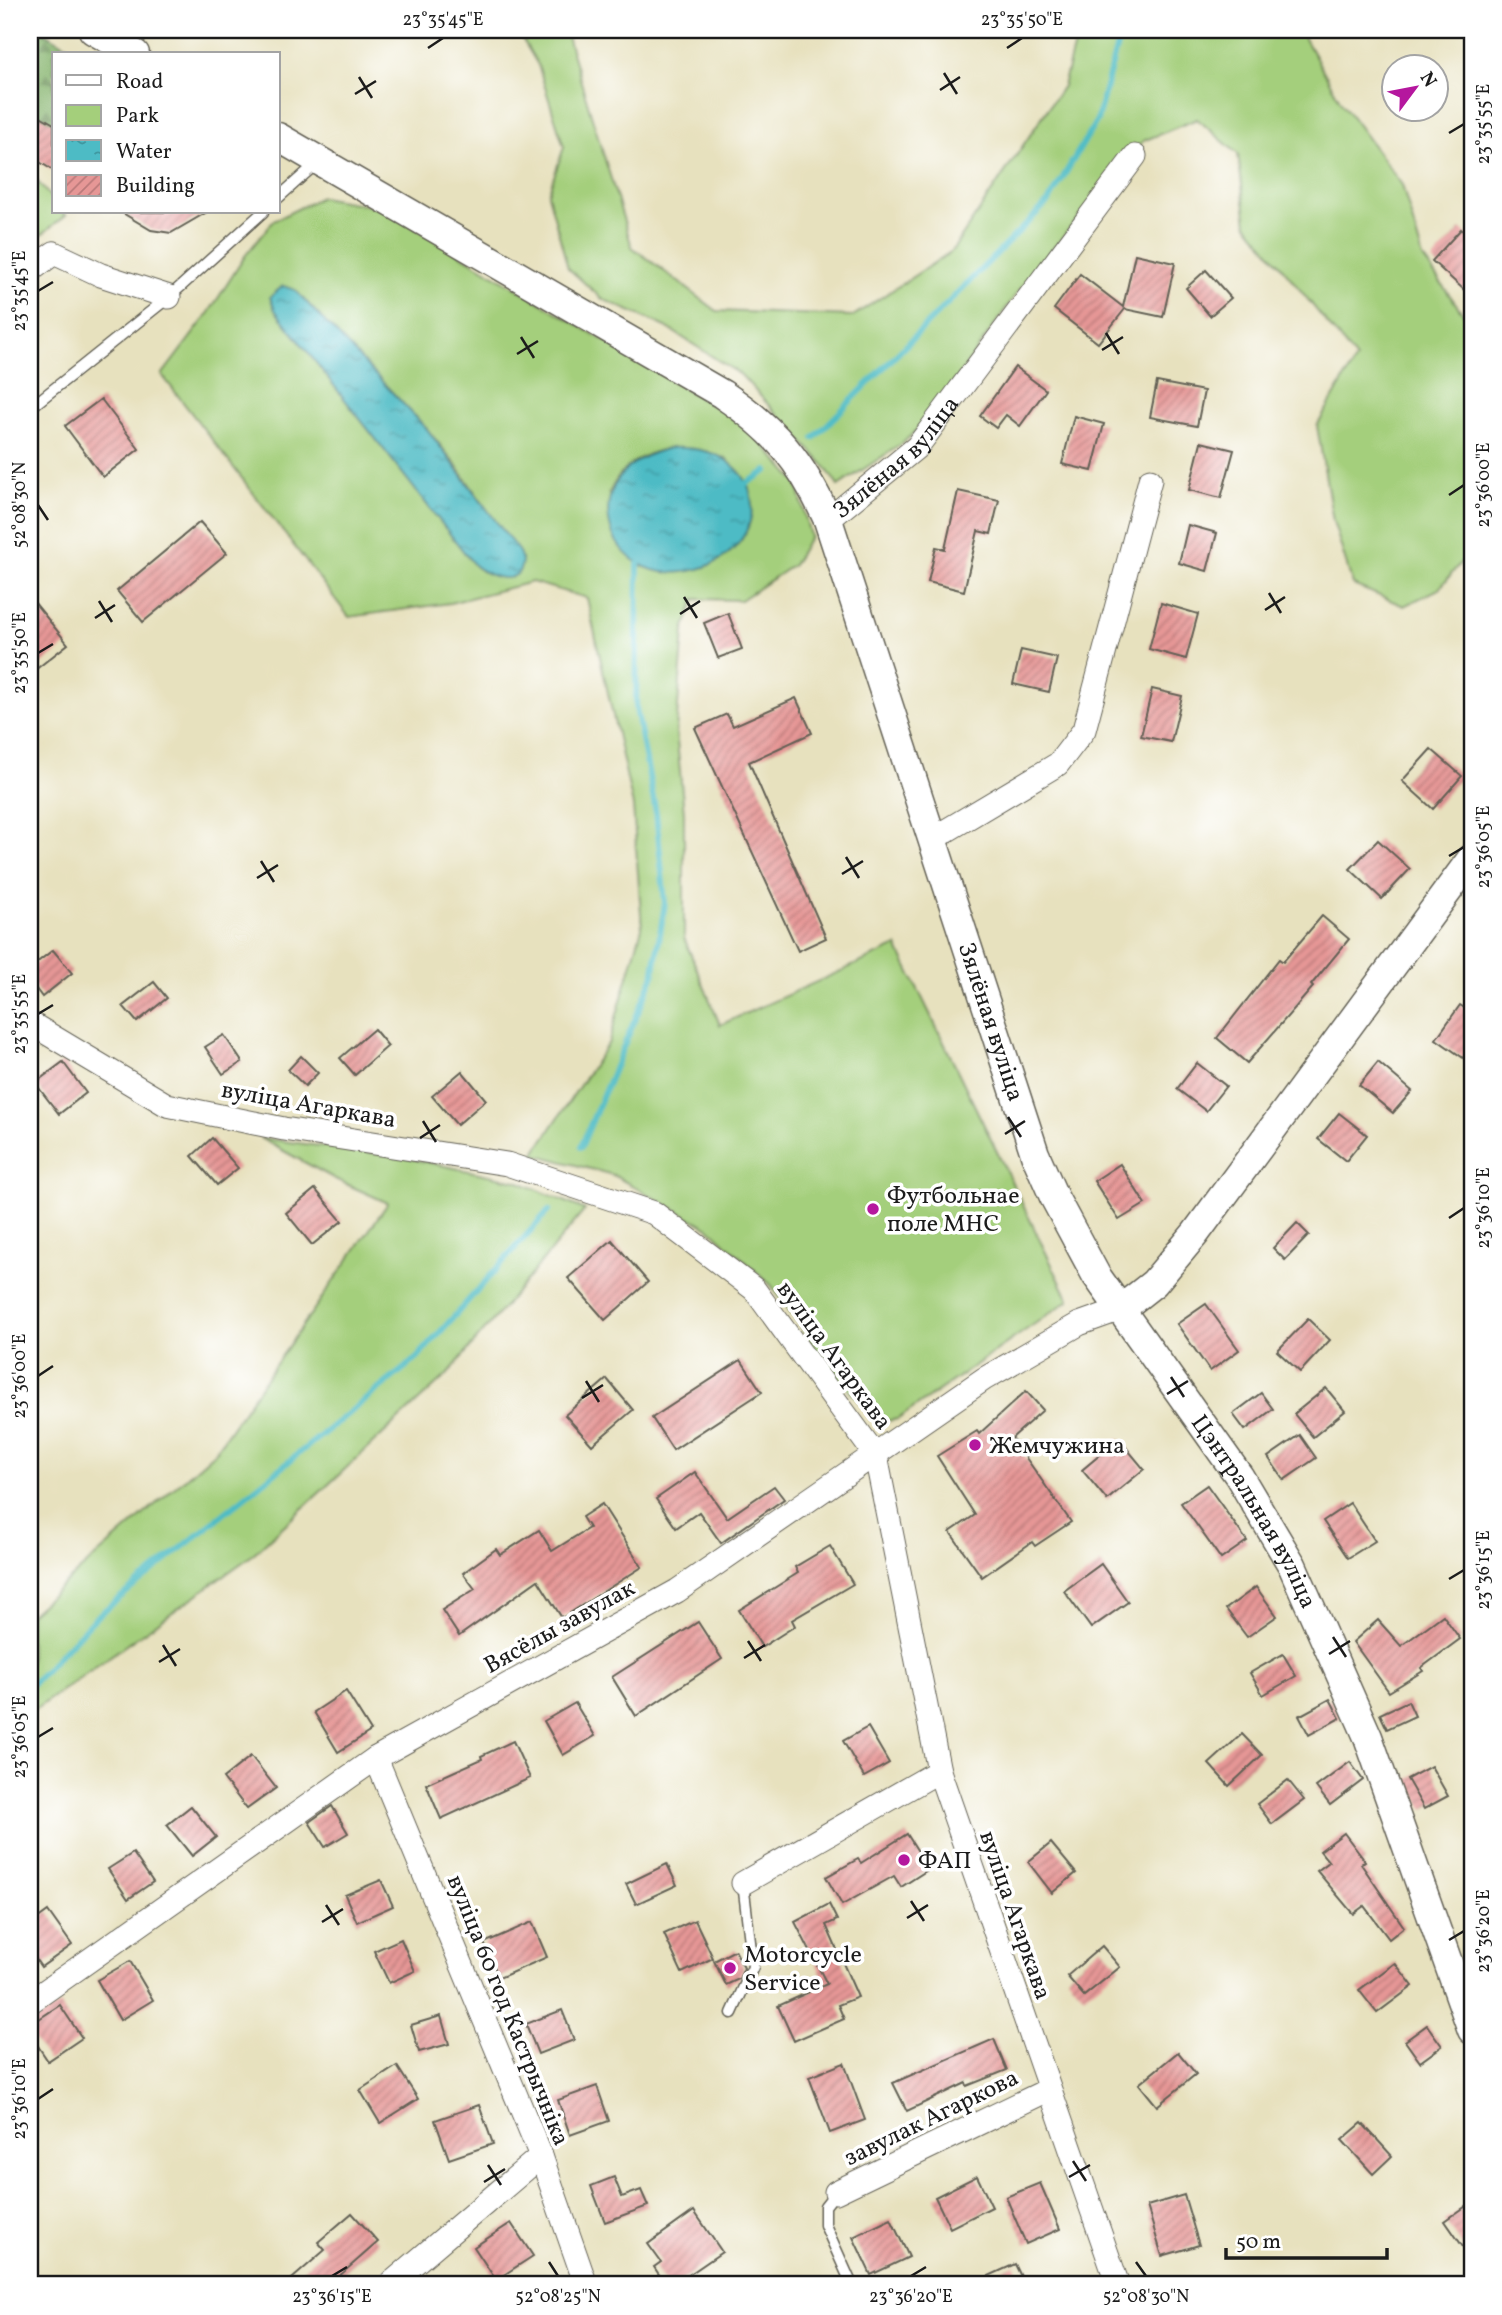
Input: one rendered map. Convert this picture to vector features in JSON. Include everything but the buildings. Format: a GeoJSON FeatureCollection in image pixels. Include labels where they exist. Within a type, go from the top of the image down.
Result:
{"type":"FeatureCollection","features":[{"type":"Feature","properties":{"kind":"street"},"geometry":{"type":"LineString","coordinates":[[93,30],[132,52]]}},
{"type":"Feature","properties":{"kind":"street"},"geometry":{"type":"LineString","coordinates":[[280,138],[753,415],[779,438],[800,464],[828,520]]}},
{"type":"Feature","properties":{"kind":"street","name":"Зялёная вуліца"},"geometry":{"type":"LineString","coordinates":[[1121,1309],[1074,1236],[1035,1154],[1003,1065],[934,838],[828,520],[916,447],[1135,156]]}},
{"type":"Feature","properties":{"kind":"street"},"geometry":{"type":"LineString","coordinates":[[30,271],[54,253],[101,275],[169,297]]}},
{"type":"Feature","properties":{"kind":"street"},"geometry":{"type":"LineString","coordinates":[[934,838],[1058,764],[1084,730],[1150,480]]}},
{"type":"Feature","properties":{"kind":"street"},"geometry":{"type":"LineString","coordinates":[[1121,1309],[1154,1283],[1195,1234],[1472,858]]}},
{"type":"Feature","properties":{"kind":"street","name":"вуліца Агаркава"},"geometry":{"type":"LineString","coordinates":[[30,1023],[167,1105],[284,1129],[507,1164],[654,1213],[754,1289],[876,1456],[939,1771],[1118,2285]]}},
{"type":"Feature","properties":{"kind":"street","name":"Вясёлы завулак"},"geometry":{"type":"LineString","coordinates":[[30,2002],[376,1758],[677,1591],[984,1379],[1079,1324],[1121,1309]]}},
{"type":"Feature","properties":{"kind":"street","name":"Цэнтральная вуліца"},"geometry":{"type":"LineString","coordinates":[[1121,1309],[1267,1519],[1308,1597],[1368,1737],[1472,2030]]}},
{"type":"Feature","properties":{"kind":"street","name":"вуліца 60 год Кастрычніка"},"geometry":{"type":"LineString","coordinates":[[376,1758],[541,2156],[586,2285]]}},
{"type":"Feature","properties":{"kind":"street"},"geometry":{"type":"LineString","coordinates":[[743,1883],[939,1771]]}},
{"type":"Feature","properties":{"kind":"street","name":"завулак Агаркова"},"geometry":{"type":"LineString","coordinates":[[836,2192],[1048,2090]]}},
{"type":"Feature","properties":{"kind":"street"},"geometry":{"type":"LineString","coordinates":[[389,2285],[541,2156]]}},
{"type":"Feature","properties":{"kind":"lane"},"geometry":{"type":"LineString","coordinates":[[280,196],[319,161]]}},
{"type":"Feature","properties":{"kind":"lane"},"geometry":{"type":"LineString","coordinates":[[30,408],[169,297],[260,214]]}},
{"type":"Feature","properties":{"kind":"lane"},"geometry":{"type":"LineString","coordinates":[[732,2013],[753,1968],[743,1883]]}},
{"type":"Feature","properties":{"kind":"lane"},"geometry":{"type":"LineString","coordinates":[[836,2192],[825,2206],[825,2225],[852,2285]]}},
{"type":"Feature","properties":{"kind":"green space"},"geometry":{"type":"Polygon","coordinates":[[[30,30],[39,30],[78,52],[52,52],[52,123],[30,110],[30,30]]]}},
{"type":"Feature","properties":{"kind":"green space"},"geometry":{"type":"Polygon","coordinates":[[[517,30],[565,30],[632,247],[717,311],[853,316],[952,251],[1063,86],[1078,30],[1300,30],[1341,102],[1402,185],[1423,258],[1472,326],[1472,549],[1439,589],[1404,606],[1353,585],[1333,521],[1317,426],[1356,359],[1247,224],[1238,154],[1197,119],[1143,141],[1024,283],[928,419],[903,443],[838,486],[824,465],[741,375],[666,327],[602,299],[568,268],[548,194],[564,147],[538,65],[517,30]]]}},
{"type":"Feature","properties":{"kind":"green space"},"geometry":{"type":"Polygon","coordinates":[[[30,173],[52,199],[52,214],[66,215],[30,244],[30,173]]]}},
{"type":"Feature","properties":{"kind":"green space"},"geometry":{"type":"Polygon","coordinates":[[[321,197],[382,208],[747,426],[797,483],[810,536],[793,565],[741,600],[695,599],[684,630],[676,731],[684,812],[684,938],[720,1025],[897,946],[1069,1300],[898,1419],[881,1422],[870,1414],[830,1369],[771,1285],[709,1228],[613,1175],[534,1154],[609,1042],[642,928],[633,806],[587,598],[532,582],[450,603],[349,617],[162,375],[208,314],[245,256],[273,221],[321,197]],[[295,290],[275,310],[475,566],[483,572],[522,560],[457,466],[427,429],[295,290]],[[670,448],[633,462],[620,475],[609,493],[638,564],[667,572],[694,569],[707,564],[742,539],[747,483],[726,458],[670,448]]]}},
{"type":"Feature","properties":{"kind":"green space"},"geometry":{"type":"Polygon","coordinates":[[[260,1138],[402,1157],[517,1181],[585,1210],[448,1374],[250,1557],[30,1713],[30,1614],[214,1453],[388,1203],[335,1179],[260,1138]]]}},
{"type":"Feature","properties":{"kind":"water"},"geometry":{"type":"Polygon","coordinates":[[[283,286],[295,290],[427,429],[519,552],[522,560],[516,575],[510,578],[496,577],[475,566],[275,310],[270,297],[283,286]]]}},
{"type":"Feature","properties":{"kind":"water"},"geometry":{"type":"Polygon","coordinates":[[[670,448],[706,451],[731,464],[746,482],[752,504],[748,527],[735,547],[713,563],[683,572],[656,570],[634,560],[618,543],[609,522],[609,500],[619,478],[639,460],[670,448]]]}},
{"type":"Feature","properties":{"kind":"waterway"},"geometry":{"type":"LineString","coordinates":[[814,438],[1049,201],[1097,120],[1121,30]]}},
{"type":"Feature","properties":{"kind":"waterway"},"geometry":{"type":"LineString","coordinates":[[747,483],[767,471]]}},
{"type":"Feature","properties":{"kind":"waterway"},"geometry":{"type":"LineString","coordinates":[[581,1147],[653,977],[665,903],[656,813],[636,708],[638,564]]}},
{"type":"Feature","properties":{"kind":"waterway"},"geometry":{"type":"LineString","coordinates":[[30,1686],[96,1617],[417,1358],[549,1210]]}},
{"type":"Feature","properties":{"kind":"place","name":"Футбольнае поле МНС"},"geometry":{"type":"Point","coordinates":[873,1209]}},
{"type":"Feature","properties":{"kind":"place","name":"Жемчужина"},"geometry":{"type":"Point","coordinates":[975,1445]}},
{"type":"Feature","properties":{"kind":"place","name":"ФАП"},"geometry":{"type":"Point","coordinates":[904,1860]}},
{"type":"Feature","properties":{"kind":"place","name":"Motorcycle Service"},"geometry":{"type":"Point","coordinates":[730,1968]}}]}
